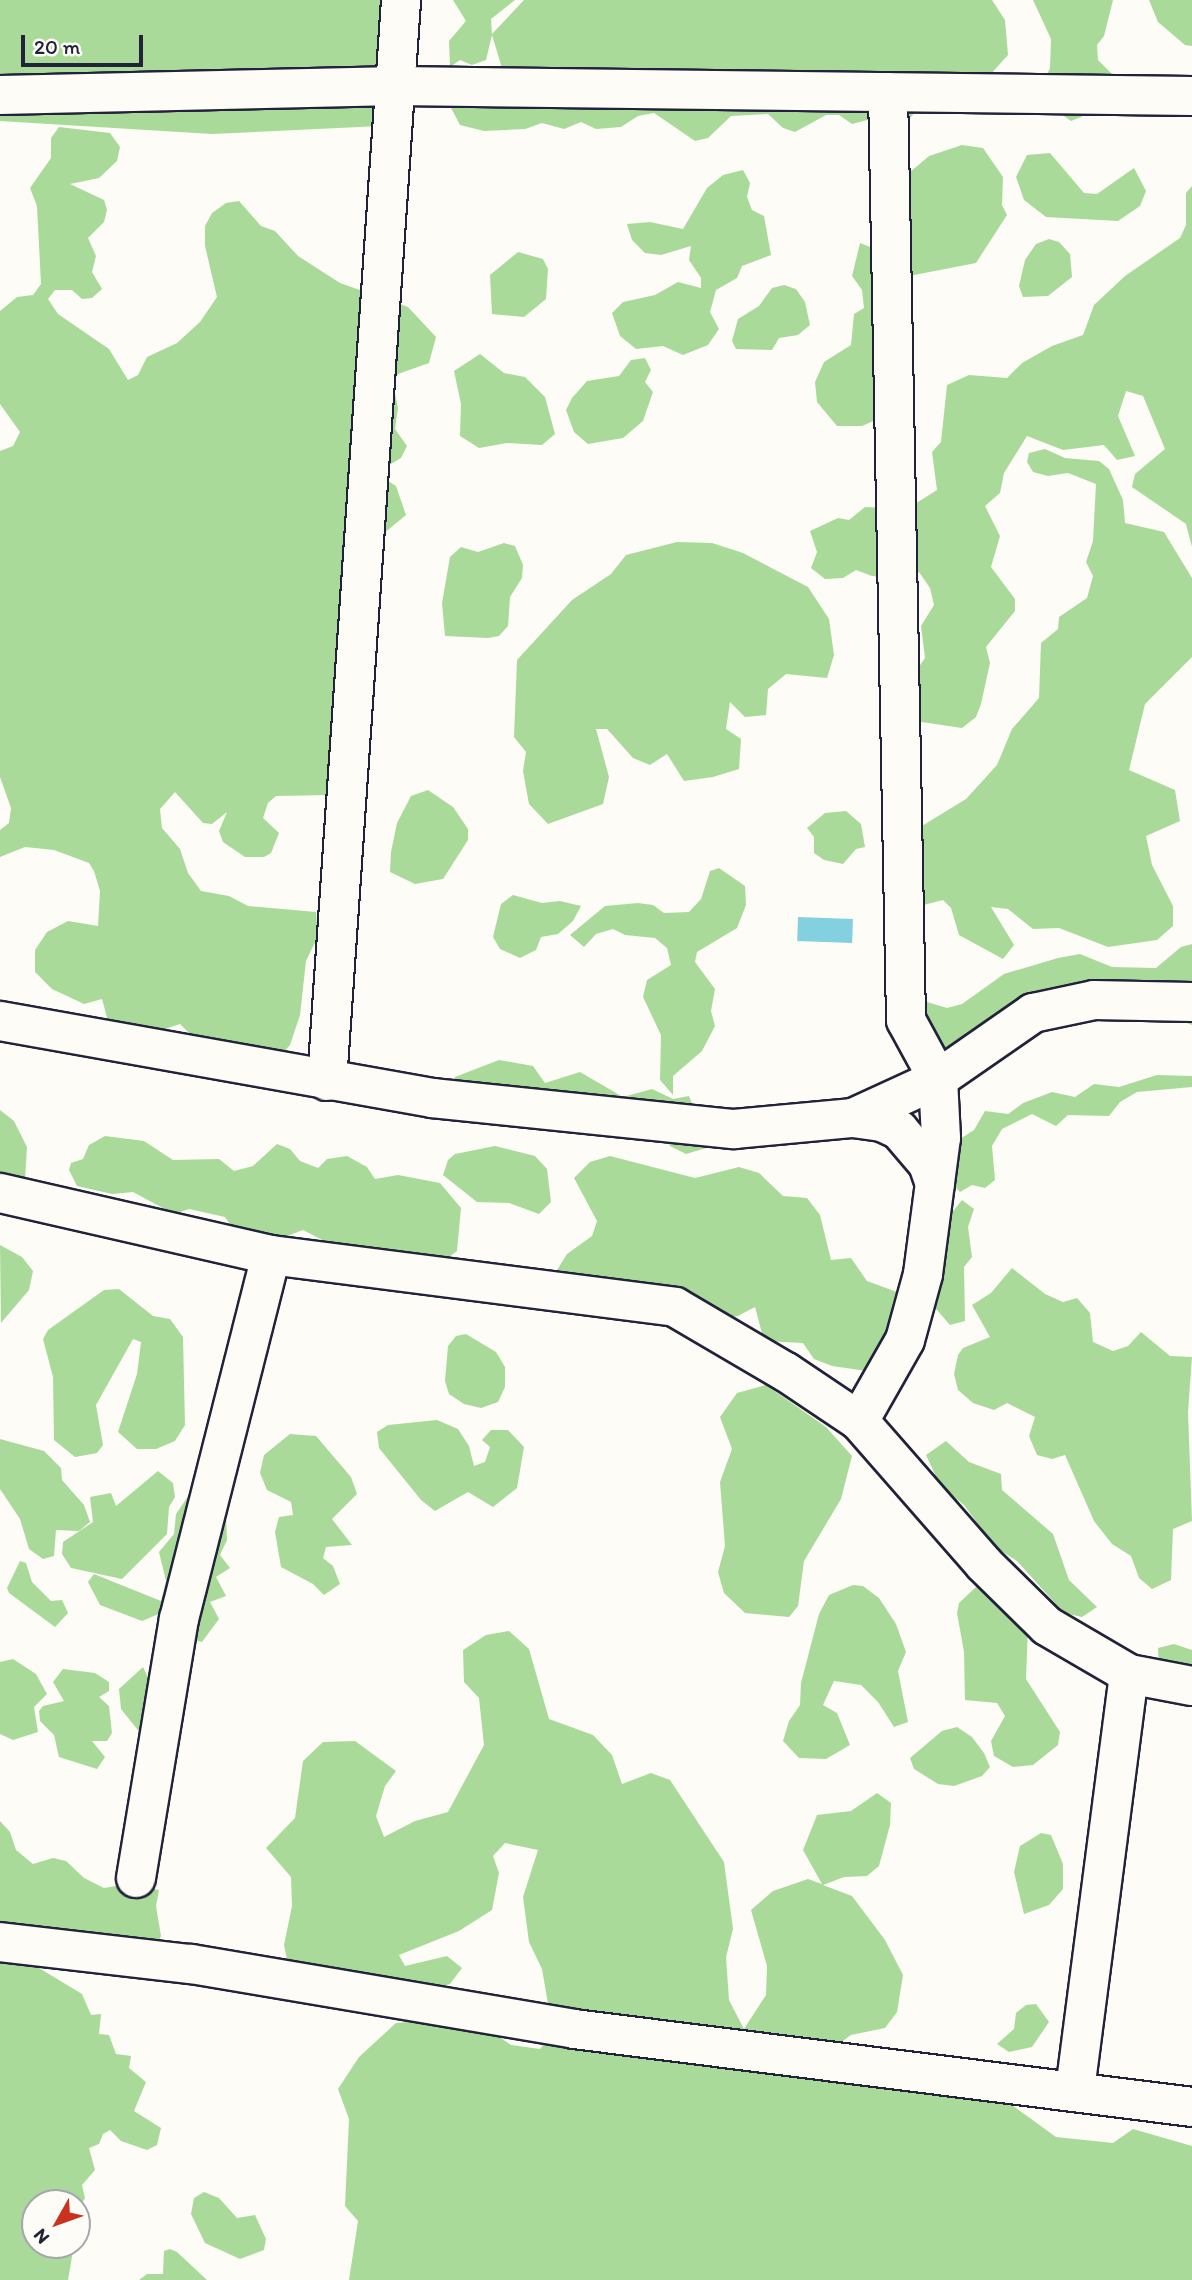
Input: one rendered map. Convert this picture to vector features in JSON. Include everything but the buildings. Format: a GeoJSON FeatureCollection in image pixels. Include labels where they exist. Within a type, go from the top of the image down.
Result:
{"type":"FeatureCollection","features":[{"type":"Feature","properties":{"kind":"street"},"geometry":{"type":"LineString","coordinates":[[327,1081],[401,0]]}},
{"type":"Feature","properties":{"kind":"street"},"geometry":{"type":"LineString","coordinates":[[0,95],[397,86],[1192,96]]}},
{"type":"Feature","properties":{"kind":"street"},"geometry":{"type":"LineString","coordinates":[[859,1421],[905,1340],[923,1274],[941,1138],[937,1079],[906,1020],[888,92]]}},
{"type":"Feature","properties":{"kind":"street"},"geometry":{"type":"LineString","coordinates":[[853,1118],[937,1079],[1033,1013],[1094,1000],[1192,1002]]}},
{"type":"Feature","properties":{"kind":"street"},"geometry":{"type":"LineString","coordinates":[[0,1021],[432,1098],[698,1128],[853,1118],[882,1122],[899,1130],[928,1164],[935,1184]]}},
{"type":"Feature","properties":{"kind":"street"},"geometry":{"type":"LineString","coordinates":[[0,1193],[271,1255],[674,1307],[786,1372],[859,1421],[984,1564],[1047,1626],[1129,1674],[1192,1686]]}},
{"type":"Feature","properties":{"kind":"street"},"geometry":{"type":"LineString","coordinates":[[136,1878],[179,1619],[271,1255]]}},
{"type":"Feature","properties":{"kind":"street"},"geometry":{"type":"LineString","coordinates":[[1075,2090],[1129,1674]]}},
{"type":"Feature","properties":{"kind":"street"},"geometry":{"type":"LineString","coordinates":[[0,1942],[191,1964],[574,2029],[1075,2090],[1192,2107]]}},
{"type":"Feature","properties":{"kind":"green space"},"geometry":{"type":"Polygon","coordinates":[[[0,0],[410,0],[380,126],[212,134],[0,121],[0,0]]]}},
{"type":"Feature","properties":{"kind":"green space"},"geometry":{"type":"Polygon","coordinates":[[[453,0],[515,0],[491,19],[492,34],[524,0],[992,0],[1005,20],[1008,55],[979,87],[919,107],[903,127],[871,119],[852,124],[839,115],[826,115],[795,132],[783,128],[768,114],[731,116],[708,138],[695,141],[654,113],[638,116],[621,127],[596,129],[581,122],[564,129],[542,123],[525,129],[484,131],[460,125],[450,106],[453,95],[505,78],[492,35],[486,60],[472,65],[460,60],[450,67],[449,41],[466,21],[453,0]]]}},
{"type":"Feature","properties":{"kind":"green space"},"geometry":{"type":"Polygon","coordinates":[[[1033,0],[1113,0],[1104,36],[1097,45],[1098,60],[1116,78],[1081,117],[1071,121],[1057,111],[1042,85],[1050,68],[1051,39],[1033,0]]]}},
{"type":"Feature","properties":{"kind":"green space"},"geometry":{"type":"Polygon","coordinates":[[[1149,0],[1192,0],[1192,46],[1185,45],[1158,22],[1149,0]]]}},
{"type":"Feature","properties":{"kind":"green space"},"geometry":{"type":"Polygon","coordinates":[[[59,127],[110,133],[120,147],[117,161],[99,178],[70,184],[104,200],[107,210],[104,222],[88,238],[96,256],[92,272],[102,289],[92,298],[82,299],[72,290],[55,290],[48,299],[58,314],[109,349],[128,380],[138,375],[147,357],[177,343],[200,322],[217,297],[205,246],[205,226],[212,213],[226,203],[239,201],[261,226],[275,231],[298,256],[340,283],[408,307],[436,337],[429,363],[398,374],[393,383],[398,408],[395,429],[407,446],[401,458],[381,470],[382,477],[396,486],[406,515],[383,534],[328,795],[276,796],[268,803],[263,818],[279,833],[271,853],[264,857],[245,857],[223,842],[219,831],[227,812],[212,824],[203,823],[175,792],[160,809],[162,828],[180,849],[188,873],[201,891],[229,896],[248,906],[316,912],[318,936],[306,961],[300,1015],[290,1045],[280,1056],[198,1042],[180,1024],[162,1030],[108,1021],[102,999],[84,1004],[52,989],[35,972],[35,950],[47,932],[68,921],[98,926],[100,891],[94,871],[89,863],[54,850],[25,847],[0,857],[0,830],[9,823],[11,808],[0,777],[0,451],[13,446],[20,432],[0,404],[0,311],[17,297],[33,295],[41,284],[37,206],[30,188],[51,158],[51,138],[59,127]]]}},
{"type":"Feature","properties":{"kind":"green space"},"geometry":{"type":"Polygon","coordinates":[[[962,145],[983,148],[1003,177],[1002,205],[1007,215],[976,263],[909,276],[909,173],[929,156],[962,145]]]}},
{"type":"Feature","properties":{"kind":"green space"},"geometry":{"type":"Polygon","coordinates":[[[1050,153],[1084,193],[1097,194],[1134,168],[1146,191],[1140,206],[1118,221],[1046,217],[1024,200],[1016,177],[1027,155],[1050,153]]]}},
{"type":"Feature","properties":{"kind":"green space"},"geometry":{"type":"Polygon","coordinates":[[[743,170],[750,183],[747,197],[752,210],[764,216],[771,255],[742,266],[737,278],[716,290],[710,312],[719,329],[708,345],[683,355],[663,346],[636,349],[620,336],[612,313],[623,302],[655,295],[678,282],[701,288],[701,278],[689,260],[691,246],[661,255],[645,253],[632,240],[627,224],[650,222],[683,229],[707,188],[723,175],[743,170]]]}},
{"type":"Feature","properties":{"kind":"green space"},"geometry":{"type":"Polygon","coordinates":[[[1192,186],[1192,547],[1186,524],[1132,487],[1135,474],[1165,449],[1143,396],[1126,391],[1118,416],[1135,456],[1117,460],[1104,445],[1063,450],[1027,436],[1004,473],[1000,493],[985,506],[1000,536],[991,567],[1015,599],[1015,611],[986,647],[990,663],[976,717],[962,728],[915,721],[915,672],[925,658],[921,626],[934,605],[930,588],[919,572],[909,579],[872,576],[856,570],[843,578],[825,579],[811,568],[817,552],[810,531],[838,518],[849,520],[865,507],[907,509],[937,490],[932,452],[941,442],[947,385],[969,375],[1007,378],[1022,363],[1052,346],[1083,335],[1094,305],[1125,276],[1180,238],[1186,225],[1186,193],[1192,186]]]}},
{"type":"Feature","properties":{"kind":"green space"},"geometry":{"type":"Polygon","coordinates":[[[1049,239],[1059,242],[1070,254],[1072,277],[1048,296],[1023,297],[1019,286],[1025,260],[1036,244],[1049,239]]]}},
{"type":"Feature","properties":{"kind":"green space"},"geometry":{"type":"Polygon","coordinates":[[[860,243],[891,255],[878,419],[862,426],[837,426],[817,402],[815,382],[824,362],[851,345],[854,314],[864,308],[862,290],[852,276],[860,243]]]}},
{"type":"Feature","properties":{"kind":"green space"},"geometry":{"type":"Polygon","coordinates":[[[518,252],[543,259],[548,269],[546,299],[524,317],[492,314],[490,275],[518,252]]]}},
{"type":"Feature","properties":{"kind":"green space"},"geometry":{"type":"Polygon","coordinates":[[[784,285],[796,289],[805,302],[810,325],[798,335],[779,338],[772,350],[736,349],[732,341],[738,319],[759,306],[772,288],[784,285]]]}},
{"type":"Feature","properties":{"kind":"green space"},"geometry":{"type":"Polygon","coordinates":[[[480,354],[504,373],[525,377],[545,397],[555,434],[542,445],[507,443],[479,448],[460,436],[461,404],[454,371],[480,354]]]}},
{"type":"Feature","properties":{"kind":"green space"},"geometry":{"type":"Polygon","coordinates":[[[645,358],[651,370],[645,382],[653,392],[643,421],[623,438],[588,444],[574,432],[566,410],[572,398],[587,381],[619,376],[631,360],[645,358]]]}},
{"type":"Feature","properties":{"kind":"green space"},"geometry":{"type":"Polygon","coordinates":[[[1045,449],[1065,458],[1099,461],[1109,469],[1123,500],[1125,523],[1164,532],[1192,578],[1192,657],[1145,704],[1129,770],[1175,790],[1180,821],[1146,836],[1152,865],[1173,906],[1173,926],[1157,940],[1108,947],[1059,928],[1033,929],[1008,909],[991,907],[1014,945],[1003,959],[959,935],[951,908],[943,900],[916,907],[912,832],[966,799],[997,765],[1012,729],[1039,698],[1041,643],[1058,629],[1059,617],[1087,598],[1093,576],[1086,562],[1093,541],[1096,484],[1068,473],[1048,476],[1033,472],[1027,462],[1029,453],[1045,449]]]}},
{"type":"Feature","properties":{"kind":"green space"},"geometry":{"type":"Polygon","coordinates":[[[677,542],[712,543],[743,553],[808,587],[829,619],[834,655],[827,678],[786,674],[768,689],[766,715],[745,717],[730,702],[726,729],[741,739],[739,769],[713,777],[684,781],[667,754],[650,765],[633,758],[607,729],[596,729],[609,777],[603,804],[548,824],[529,804],[523,771],[526,752],[514,737],[517,660],[572,600],[611,574],[626,555],[677,542]]]}},
{"type":"Feature","properties":{"kind":"green space"},"geometry":{"type":"Polygon","coordinates":[[[504,543],[515,546],[523,565],[522,578],[510,597],[508,626],[499,636],[488,638],[445,636],[442,603],[450,557],[461,547],[478,552],[504,543]]]}},
{"type":"Feature","properties":{"kind":"green space"},"geometry":{"type":"Polygon","coordinates":[[[428,790],[453,807],[468,829],[468,840],[443,879],[415,884],[390,872],[391,852],[397,823],[411,796],[428,790]]]}},
{"type":"Feature","properties":{"kind":"green space"},"geometry":{"type":"Polygon","coordinates":[[[846,811],[861,824],[865,847],[856,849],[843,864],[824,860],[814,853],[814,837],[807,828],[825,813],[846,811]]]}},
{"type":"Feature","properties":{"kind":"green space"},"geometry":{"type":"Polygon","coordinates":[[[719,868],[745,886],[746,905],[737,928],[697,952],[695,962],[715,989],[711,1011],[715,1026],[702,1051],[673,1076],[673,1095],[660,1080],[661,1035],[643,997],[647,980],[671,965],[667,948],[655,938],[625,935],[613,929],[596,934],[584,947],[570,935],[605,906],[638,903],[653,905],[664,913],[689,912],[701,899],[710,871],[719,868]]]}},
{"type":"Feature","properties":{"kind":"green space"},"geometry":{"type":"Polygon","coordinates":[[[513,895],[542,903],[560,901],[581,906],[573,921],[558,934],[541,937],[536,950],[520,958],[500,949],[493,937],[501,904],[513,895]]]}},
{"type":"Feature","properties":{"kind":"green space"},"geometry":{"type":"Polygon","coordinates":[[[1192,944],[1192,1025],[1168,1016],[1082,1012],[935,1058],[916,1010],[927,1002],[947,1008],[962,1004],[1004,974],[1058,958],[1080,954],[1112,967],[1156,968],[1181,947],[1192,944]]]}},
{"type":"Feature","properties":{"kind":"green space"},"geometry":{"type":"Polygon","coordinates":[[[499,1060],[533,1066],[545,1083],[580,1072],[623,1097],[652,1089],[673,1099],[689,1096],[693,1106],[705,1105],[713,1115],[718,1136],[713,1146],[686,1154],[670,1146],[662,1132],[634,1140],[446,1094],[455,1077],[499,1060]]]}},
{"type":"Feature","properties":{"kind":"green space"},"geometry":{"type":"Polygon","coordinates":[[[1157,1075],[1192,1076],[1192,1087],[1137,1092],[1120,1102],[1109,1116],[1068,1115],[1056,1126],[1032,1114],[1002,1129],[992,1146],[995,1180],[985,1188],[972,1185],[960,1192],[953,1184],[960,1139],[974,1130],[985,1111],[1008,1114],[1023,1103],[1052,1092],[1075,1097],[1094,1084],[1119,1087],[1157,1075]]]}},
{"type":"Feature","properties":{"kind":"green space"},"geometry":{"type":"Polygon","coordinates":[[[0,1110],[14,1121],[27,1147],[24,1196],[0,1178],[0,1110]]]}},
{"type":"Feature","properties":{"kind":"green space"},"geometry":{"type":"Polygon","coordinates":[[[105,1136],[144,1141],[173,1160],[219,1159],[234,1171],[253,1166],[277,1144],[290,1149],[300,1161],[318,1168],[327,1159],[347,1156],[367,1167],[375,1179],[398,1175],[440,1183],[461,1208],[457,1251],[445,1260],[330,1244],[303,1230],[277,1240],[232,1227],[225,1217],[189,1209],[174,1214],[133,1192],[112,1194],[77,1186],[69,1170],[71,1163],[83,1159],[89,1145],[105,1136]]]}},
{"type":"Feature","properties":{"kind":"green space"},"geometry":{"type":"Polygon","coordinates":[[[495,1146],[535,1156],[547,1169],[551,1202],[539,1214],[509,1203],[477,1202],[443,1175],[448,1160],[455,1154],[495,1146]]]}},
{"type":"Feature","properties":{"kind":"green space"},"geometry":{"type":"Polygon","coordinates":[[[610,1156],[695,1178],[739,1167],[759,1173],[783,1196],[807,1198],[820,1215],[831,1260],[851,1258],[867,1281],[905,1295],[908,1324],[867,1371],[832,1366],[814,1359],[803,1343],[764,1341],[755,1307],[738,1316],[716,1319],[554,1275],[567,1254],[592,1236],[597,1221],[574,1178],[590,1162],[610,1156]]]}},
{"type":"Feature","properties":{"kind":"green space"},"geometry":{"type":"Polygon","coordinates":[[[962,1200],[974,1209],[968,1227],[972,1257],[964,1267],[965,1321],[950,1325],[930,1302],[946,1220],[962,1200]]]}},
{"type":"Feature","properties":{"kind":"green space"},"geometry":{"type":"Polygon","coordinates":[[[0,1245],[22,1257],[33,1271],[29,1290],[1,1323],[0,1245]]]}},
{"type":"Feature","properties":{"kind":"green space"},"geometry":{"type":"Polygon","coordinates":[[[1012,1268],[1045,1294],[1063,1302],[1077,1298],[1090,1313],[1093,1342],[1113,1351],[1128,1346],[1141,1332],[1170,1356],[1192,1357],[1188,1412],[1192,1521],[1173,1529],[1171,1580],[1152,1589],[1139,1578],[1131,1556],[1112,1544],[1094,1521],[1065,1455],[1052,1459],[1037,1455],[1029,1436],[1035,1417],[1007,1403],[994,1410],[973,1403],[958,1390],[954,1374],[958,1355],[963,1348],[990,1337],[972,1305],[991,1293],[1012,1268]]]}},
{"type":"Feature","properties":{"kind":"green space"},"geometry":{"type":"Polygon","coordinates":[[[119,1289],[153,1316],[170,1319],[183,1337],[185,1425],[175,1441],[156,1449],[137,1449],[118,1432],[137,1374],[141,1342],[133,1339],[96,1405],[103,1445],[97,1453],[75,1457],[54,1440],[53,1377],[43,1339],[48,1330],[104,1290],[119,1289]]]}},
{"type":"Feature","properties":{"kind":"green space"},"geometry":{"type":"Polygon","coordinates":[[[466,1334],[496,1352],[505,1367],[505,1387],[498,1402],[481,1408],[464,1404],[449,1394],[445,1381],[448,1346],[456,1336],[466,1334]]]}},
{"type":"Feature","properties":{"kind":"green space"},"geometry":{"type":"Polygon","coordinates":[[[766,1385],[826,1427],[852,1456],[841,1499],[804,1561],[798,1606],[789,1617],[745,1613],[724,1593],[718,1572],[725,1546],[720,1482],[732,1449],[720,1417],[737,1393],[766,1385]]]}},
{"type":"Feature","properties":{"kind":"green space"},"geometry":{"type":"Polygon","coordinates":[[[437,1420],[458,1429],[469,1446],[474,1466],[485,1462],[490,1447],[482,1440],[491,1430],[508,1430],[524,1447],[517,1488],[493,1507],[468,1492],[435,1511],[421,1500],[379,1448],[377,1432],[388,1425],[437,1420]]]}},
{"type":"Feature","properties":{"kind":"green space"},"geometry":{"type":"Polygon","coordinates":[[[290,1434],[316,1436],[351,1477],[357,1494],[332,1519],[352,1545],[326,1547],[323,1558],[333,1566],[340,1584],[324,1595],[313,1584],[281,1567],[275,1532],[279,1517],[293,1515],[291,1502],[267,1490],[260,1473],[264,1455],[290,1434]]]}},
{"type":"Feature","properties":{"kind":"green space"},"geometry":{"type":"Polygon","coordinates":[[[0,1439],[44,1451],[61,1468],[62,1480],[84,1505],[90,1522],[79,1531],[56,1530],[54,1556],[43,1559],[29,1549],[20,1519],[0,1489],[0,1439]]]}},
{"type":"Feature","properties":{"kind":"green space"},"geometry":{"type":"Polygon","coordinates":[[[946,1441],[969,1462],[1001,1474],[1002,1490],[1053,1534],[1069,1580],[1097,1607],[1082,1617],[1064,1613],[1017,1561],[995,1547],[964,1505],[940,1485],[926,1455],[946,1441]]]}},
{"type":"Feature","properties":{"kind":"green space"},"geometry":{"type":"Polygon","coordinates":[[[158,1471],[173,1483],[175,1497],[169,1507],[167,1534],[122,1579],[71,1568],[62,1554],[63,1542],[93,1522],[90,1497],[111,1493],[116,1506],[158,1471]]]}},
{"type":"Feature","properties":{"kind":"green space"},"geometry":{"type":"Polygon","coordinates":[[[191,1492],[211,1496],[226,1514],[227,1540],[220,1555],[230,1568],[216,1577],[226,1596],[210,1602],[219,1619],[202,1642],[191,1639],[166,1611],[142,1621],[100,1605],[88,1582],[94,1574],[161,1601],[166,1581],[159,1552],[174,1534],[176,1514],[191,1492]]]}},
{"type":"Feature","properties":{"kind":"green space"},"geometry":{"type":"Polygon","coordinates":[[[20,1561],[26,1563],[32,1582],[51,1601],[62,1600],[68,1613],[55,1627],[9,1593],[7,1588],[20,1561]]]}},
{"type":"Feature","properties":{"kind":"green space"},"geometry":{"type":"Polygon","coordinates":[[[853,1585],[863,1586],[879,1598],[896,1624],[906,1652],[898,1671],[908,1722],[894,1727],[878,1702],[861,1685],[834,1681],[823,1705],[837,1713],[850,1745],[826,1759],[799,1758],[783,1741],[789,1721],[800,1705],[801,1683],[819,1614],[829,1595],[853,1585]]]}},
{"type":"Feature","properties":{"kind":"green space"},"geometry":{"type":"Polygon","coordinates":[[[976,1587],[985,1589],[1028,1627],[1026,1679],[1060,1732],[1058,1745],[1033,1765],[1013,1767],[994,1756],[991,1741],[1005,1716],[997,1703],[965,1700],[964,1652],[957,1613],[959,1603],[976,1587]]]}},
{"type":"Feature","properties":{"kind":"green space"},"geometry":{"type":"Polygon","coordinates":[[[509,1631],[529,1649],[549,1719],[593,1735],[612,1755],[622,1784],[651,1773],[670,1780],[724,1862],[733,1929],[726,1957],[729,2000],[744,2029],[766,1995],[767,1966],[751,1910],[773,1891],[808,1879],[822,1884],[803,1850],[817,1815],[851,1811],[877,1793],[891,1803],[890,1825],[879,1866],[867,1876],[844,1877],[823,1885],[852,1896],[885,1940],[903,1975],[897,2012],[885,2028],[851,2035],[828,2052],[1002,2098],[1056,2137],[1113,2143],[1133,2129],[1192,2146],[1192,2280],[349,2280],[358,2221],[345,2206],[349,2119],[338,2089],[359,2057],[396,2023],[442,2019],[482,2025],[511,2045],[540,2049],[553,2033],[542,1969],[529,1942],[523,1897],[538,1850],[505,1843],[493,1856],[499,1873],[492,1910],[459,1931],[399,1955],[405,1966],[447,1956],[462,1968],[450,1984],[425,1992],[289,1969],[284,1945],[292,1906],[291,1877],[266,1848],[295,1818],[303,1761],[323,1742],[355,1741],[396,1771],[385,1786],[376,1816],[384,1837],[415,1821],[448,1812],[484,1745],[479,1698],[464,1682],[463,1650],[486,1635],[509,1631]]]}},
{"type":"Feature","properties":{"kind":"green space"},"geometry":{"type":"Polygon","coordinates":[[[1174,1644],[1192,1650],[1192,1681],[1159,1670],[1158,1648],[1174,1644]]]}},
{"type":"Feature","properties":{"kind":"green space"},"geometry":{"type":"Polygon","coordinates":[[[13,1659],[36,1674],[47,1694],[34,1707],[38,1732],[13,1740],[0,1734],[0,1662],[13,1659]]]}},
{"type":"Feature","properties":{"kind":"green space"},"geometry":{"type":"Polygon","coordinates":[[[143,1667],[150,1682],[141,1734],[121,1709],[119,1689],[143,1667]]]}},
{"type":"Feature","properties":{"kind":"green space"},"geometry":{"type":"Polygon","coordinates":[[[63,1669],[95,1673],[109,1682],[109,1691],[99,1697],[109,1706],[112,1733],[107,1741],[92,1741],[105,1757],[97,1769],[59,1757],[54,1735],[40,1721],[39,1711],[43,1706],[64,1701],[53,1682],[63,1669]]]}},
{"type":"Feature","properties":{"kind":"green space"},"geometry":{"type":"Polygon","coordinates":[[[957,1727],[972,1737],[984,1753],[990,1767],[982,1776],[954,1786],[938,1784],[914,1769],[910,1758],[942,1731],[957,1727]]]}},
{"type":"Feature","properties":{"kind":"green space"},"geometry":{"type":"Polygon","coordinates":[[[0,1821],[10,1832],[16,1850],[33,1864],[53,1858],[66,1861],[84,1878],[104,1888],[127,1884],[159,1890],[156,1906],[161,1936],[152,1956],[0,1952],[0,1821]]]}},
{"type":"Feature","properties":{"kind":"green space"},"geometry":{"type":"Polygon","coordinates":[[[1041,1833],[1051,1835],[1063,1864],[1063,1889],[1049,1905],[1024,1914],[1014,1872],[1020,1846],[1041,1833]]]}},
{"type":"Feature","properties":{"kind":"green space"},"geometry":{"type":"Polygon","coordinates":[[[0,1956],[39,1968],[82,1994],[91,2015],[101,2014],[99,2034],[109,2035],[116,2054],[131,2056],[129,2068],[146,2082],[134,2111],[161,2128],[157,2145],[147,2150],[121,2141],[110,2130],[103,2134],[99,2144],[89,2148],[95,2170],[82,2185],[83,2189],[21,2189],[21,2259],[72,2259],[68,2280],[0,2280],[0,1956]]]}},
{"type":"Feature","properties":{"kind":"green space"},"geometry":{"type":"Polygon","coordinates":[[[1036,2004],[1049,2022],[1032,2047],[1009,2052],[997,2044],[1014,2029],[1016,2013],[1026,2005],[1036,2004]]]}},
{"type":"Feature","properties":{"kind":"green space"},"geometry":{"type":"Polygon","coordinates":[[[204,2192],[219,2198],[237,2218],[255,2215],[266,2239],[264,2250],[240,2259],[205,2243],[191,2214],[194,2198],[204,2192]]]}},
{"type":"Feature","properties":{"kind":"green space"},"geometry":{"type":"Polygon","coordinates":[[[170,2249],[177,2252],[207,2280],[139,2280],[147,2274],[163,2274],[164,2251],[170,2249]]]}},
{"type":"Feature","properties":{"kind":"water"},"geometry":{"type":"Polygon","coordinates":[[[798,917],[853,919],[852,943],[797,941],[798,917]]]}}]}
